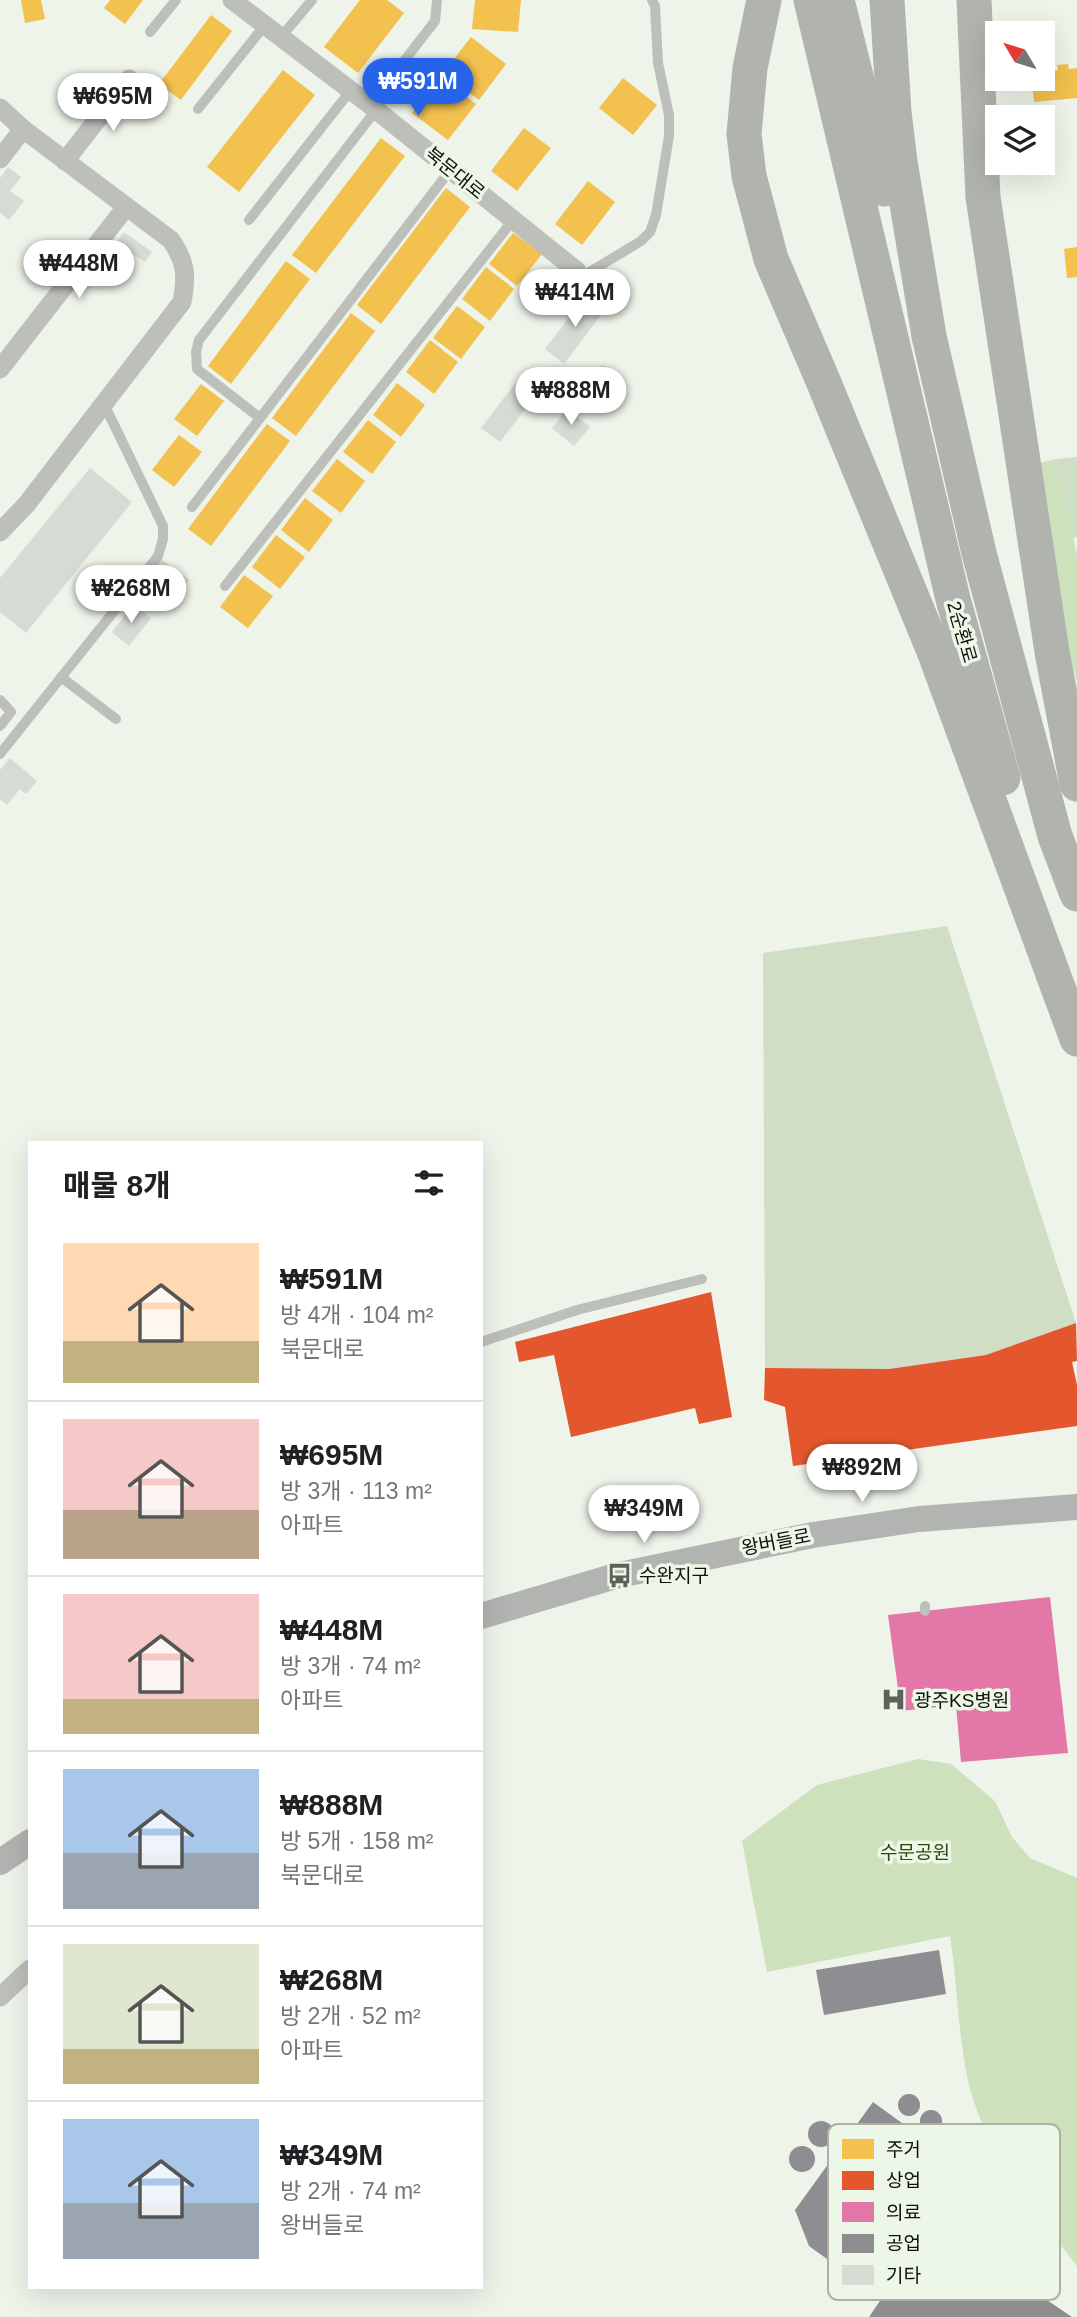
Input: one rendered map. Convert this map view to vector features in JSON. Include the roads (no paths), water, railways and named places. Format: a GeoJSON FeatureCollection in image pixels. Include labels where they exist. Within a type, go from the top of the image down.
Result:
{"type":"FeatureCollection","features":[{"type":"Feature","properties":{"kind":"highway"},"geometry":{"type":"LineString","coordinates":[[764,0],[750,68],[744,134],[750,176],[771,259],[934,651],[1077,1038]]}},
{"type":"Feature","properties":{"kind":"highway"},"geometry":{"type":"LineString","coordinates":[[801,0],[864,222]]}},
{"type":"Feature","properties":{"kind":"highway"},"geometry":{"type":"LineString","coordinates":[[811,0],[864,222]]}},
{"type":"Feature","properties":{"kind":"highway"},"geometry":{"type":"LineString","coordinates":[[837,0],[910,295],[929,336]]}},
{"type":"Feature","properties":{"kind":"highway"},"geometry":{"type":"LineString","coordinates":[[887,0],[897,137],[929,336]]}},
{"type":"Feature","properties":{"kind":"highway"},"geometry":{"type":"LineString","coordinates":[[974,0],[983,197],[1052,652],[1077,784]]}},
{"type":"Feature","properties":{"kind":"highway","name":"2순환로"},"geometry":{"type":"LineString","coordinates":[[864,222],[953,599],[1077,1038]]}},
{"type":"Feature","properties":{"kind":"highway","name":"2순환로"},"geometry":{"type":"LineString","coordinates":[[929,336],[979,553],[1055,836],[1077,894]]}},
{"type":"Feature","properties":{"kind":"main road","name":"왕버들로"},"geometry":{"type":"LineString","coordinates":[[483,1615],[619,1575],[813,1535],[919,1519],[1077,1507]]}},
{"type":"Feature","properties":{"kind":"main road"},"geometry":{"type":"LineString","coordinates":[[0,1862],[28,1846]]}},
{"type":"Feature","properties":{"kind":"street","name":"북문대로"},"geometry":{"type":"LineString","coordinates":[[232,0],[373,107],[577,271]]}},
{"type":"Feature","properties":{"kind":"street"},"geometry":{"type":"LineString","coordinates":[[65,161],[129,79]]}},
{"type":"Feature","properties":{"kind":"street"},"geometry":{"type":"LineString","coordinates":[[0,108],[23,129],[171,240],[183,258],[185,284],[182,302],[26,505],[0,532]]}},
{"type":"Feature","properties":{"kind":"street"},"geometry":{"type":"LineString","coordinates":[[0,159],[23,129]]}},
{"type":"Feature","properties":{"kind":"street"},"geometry":{"type":"LineString","coordinates":[[0,369],[126,207]]}},
{"type":"Feature","properties":{"kind":"street"},"geometry":{"type":"LineString","coordinates":[[0,1997],[28,1971]]}},
{"type":"Feature","properties":{"kind":"lane"},"geometry":{"type":"LineString","coordinates":[[150,32],[176,0]]}},
{"type":"Feature","properties":{"kind":"lane"},"geometry":{"type":"LineString","coordinates":[[281,37],[312,0]]}},
{"type":"Feature","properties":{"kind":"lane"},"geometry":{"type":"LineString","coordinates":[[260,418],[197,369],[196,352],[199,340],[435,21],[436,0]]}},
{"type":"Feature","properties":{"kind":"lane"},"geometry":{"type":"LineString","coordinates":[[577,271],[583,276],[640,241],[650,232],[656,215],[669,136],[669,115],[658,63],[655,6],[652,0]]}},
{"type":"Feature","properties":{"kind":"lane"},"geometry":{"type":"LineString","coordinates":[[198,109],[265,25]]}},
{"type":"Feature","properties":{"kind":"lane"},"geometry":{"type":"LineString","coordinates":[[249,220],[351,90]]}},
{"type":"Feature","properties":{"kind":"lane"},"geometry":{"type":"LineString","coordinates":[[192,507],[451,169]]}},
{"type":"Feature","properties":{"kind":"lane"},"geometry":{"type":"LineString","coordinates":[[225,586],[513,220]]}},
{"type":"Feature","properties":{"kind":"lane"},"geometry":{"type":"LineString","coordinates":[[0,754],[158,556],[163,539],[163,526],[103,404]]}},
{"type":"Feature","properties":{"kind":"lane"},"geometry":{"type":"LineString","coordinates":[[61,677],[116,719]]}},
{"type":"Feature","properties":{"kind":"lane"},"geometry":{"type":"LineString","coordinates":[[0,700],[11,712],[0,726]]}},
{"type":"Feature","properties":{"kind":"lane"},"geometry":{"type":"LineString","coordinates":[[483,1341],[577,1310],[702,1279]]}},
{"type":"Feature","properties":{"kind":"place","name":"수완지구"},"geometry":{"type":"Point","coordinates":[619,1575]}},
{"type":"Feature","properties":{"kind":"place","name":"광주KS병원"},"geometry":{"type":"Point","coordinates":[894,1700]}},
{"type":"Feature","properties":{"kind":"park label","name":"수문공원"},"geometry":{"type":"Point","coordinates":[915,1852]}}]}
